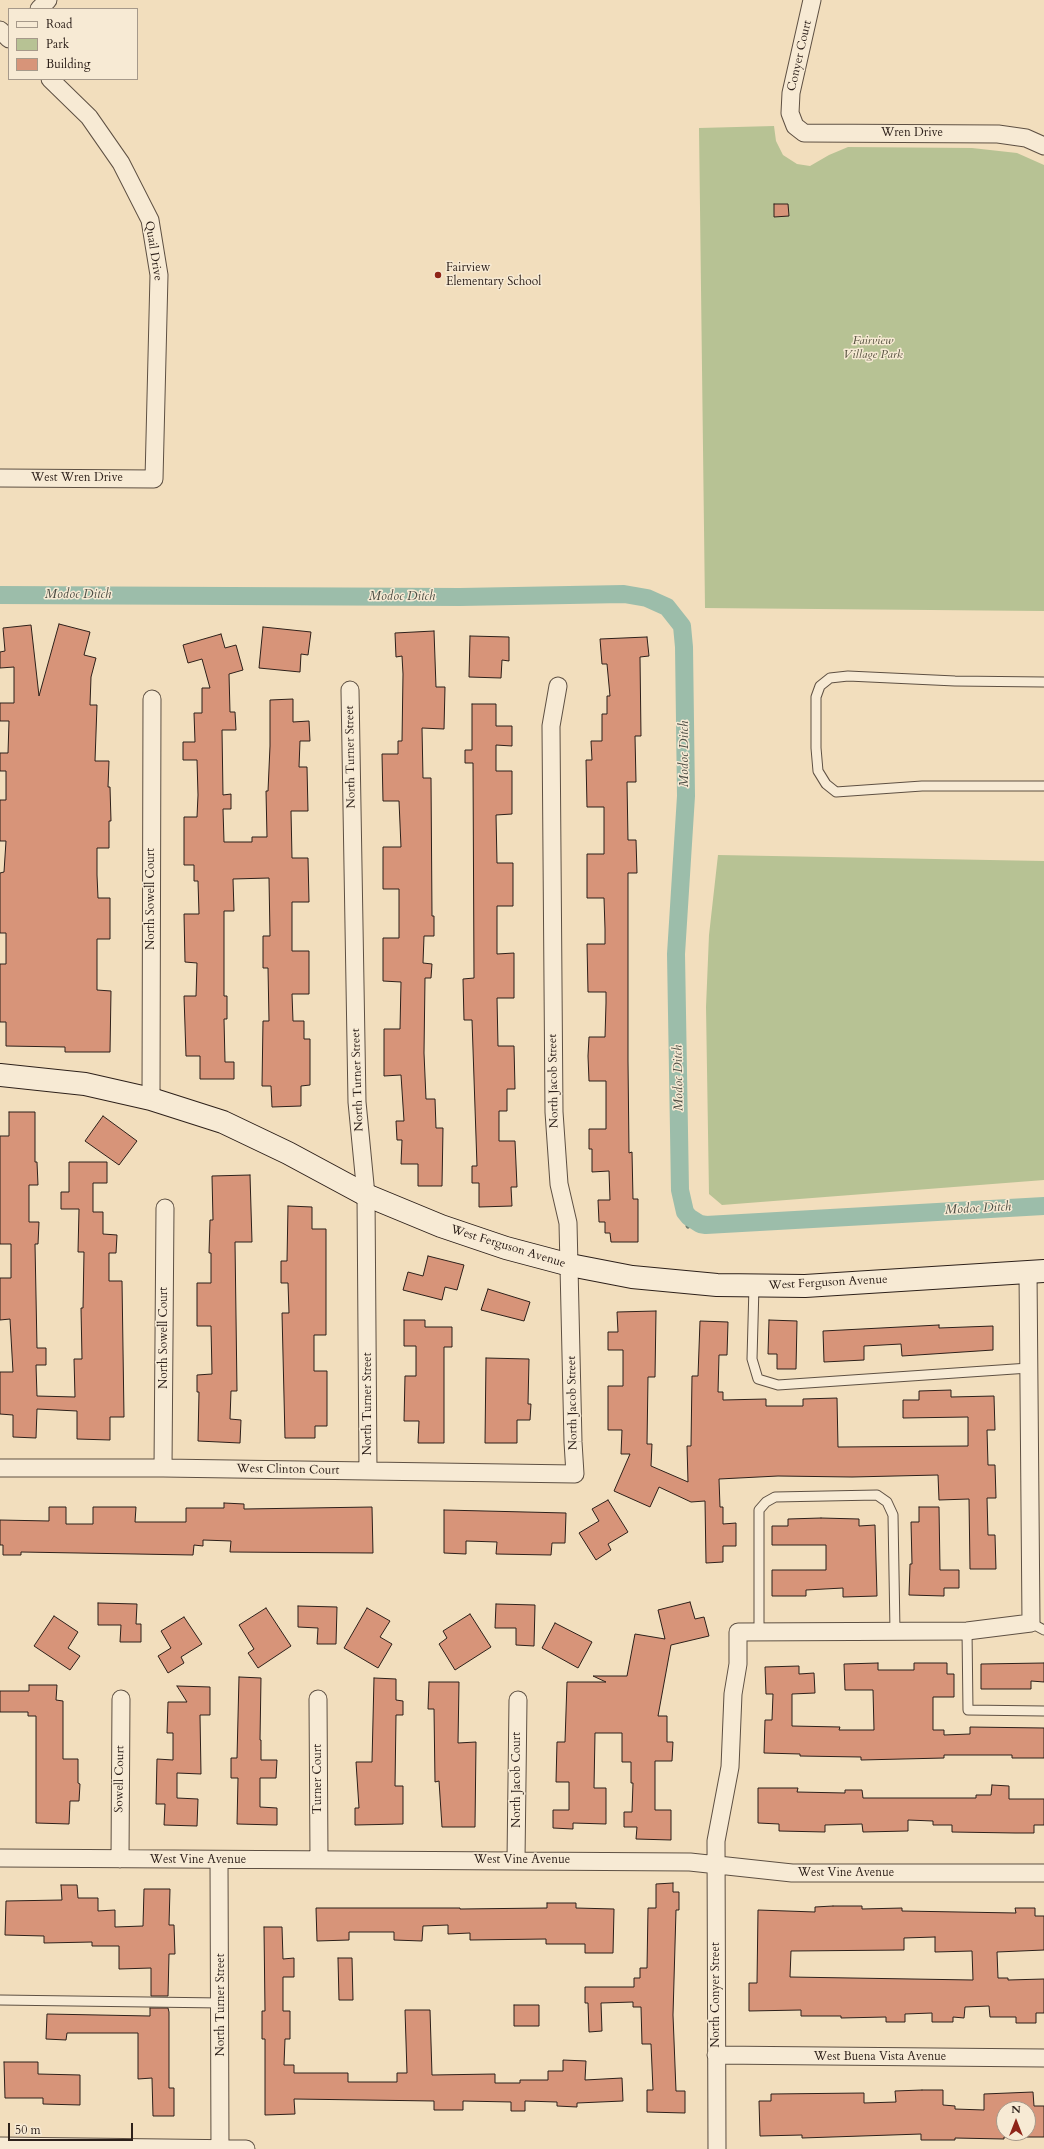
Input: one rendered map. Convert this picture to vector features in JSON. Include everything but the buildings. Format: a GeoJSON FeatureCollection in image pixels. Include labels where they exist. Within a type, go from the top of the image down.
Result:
{"type":"FeatureCollection","features":[{"type":"Feature","properties":{"kind":"street"},"geometry":{"type":"LineString","coordinates":[[40,8],[48,0]]}},
{"type":"Feature","properties":{"kind":"street","name":"Conyer Court"},"geometry":{"type":"LineString","coordinates":[[790,113],[791,94],[812,0]]}},
{"type":"Feature","properties":{"kind":"street","name":"Quail Drive"},"geometry":{"type":"LineString","coordinates":[[51,80],[89,117],[121,163],[150,220],[159,275],[154,479]]}},
{"type":"Feature","properties":{"kind":"street","name":"Wren Drive"},"geometry":{"type":"LineString","coordinates":[[790,113],[795,126],[804,133],[998,134],[1026,138],[1044,146]]}},
{"type":"Feature","properties":{"kind":"street","name":"West Wren Drive"},"geometry":{"type":"LineString","coordinates":[[0,478],[154,479]]}},
{"type":"Feature","properties":{"kind":"street","name":"North Jacob Street"},"geometry":{"type":"LineString","coordinates":[[558,686],[552,726],[554,1112],[559,1184],[568,1223],[575,1474]]}},
{"type":"Feature","properties":{"kind":"street","name":"North Turner Street"},"geometry":{"type":"LineString","coordinates":[[350,690],[357,1102],[366,1195],[368,1471]]}},
{"type":"Feature","properties":{"kind":"street","name":"North Sowell Court"},"geometry":{"type":"LineString","coordinates":[[151,1099],[152,699]]}},
{"type":"Feature","properties":{"kind":"street","name":"West Ferguson Avenue"},"geometry":{"type":"LineString","coordinates":[[0,1075],[85,1084],[151,1099],[223,1122],[288,1153],[366,1195],[441,1226],[506,1248],[570,1265],[632,1278],[754,1286],[805,1286],[1036,1271]]}},
{"type":"Feature","properties":{"kind":"street","name":"North Sowell Court"},"geometry":{"type":"LineString","coordinates":[[163,1468],[165,1208]]}},
{"type":"Feature","properties":{"kind":"street"},"geometry":{"type":"LineString","coordinates":[[759,1632],[967,1631],[1038,1627],[1029,1368],[1036,1271]]}},
{"type":"Feature","properties":{"kind":"street","name":"West Clinton Court"},"geometry":{"type":"LineString","coordinates":[[0,1468],[163,1468],[575,1474]]}},
{"type":"Feature","properties":{"kind":"street","name":"North Conyer Street"},"geometry":{"type":"LineString","coordinates":[[717,2149],[716,1841],[730,1767],[733,1694],[738,1664],[738,1632],[759,1632]]}},
{"type":"Feature","properties":{"kind":"street","name":"Turner Court"},"geometry":{"type":"LineString","coordinates":[[318,1698],[318,1859]]}},
{"type":"Feature","properties":{"kind":"street","name":"Sowell Court"},"geometry":{"type":"LineString","coordinates":[[120,1859],[121,1699]]}},
{"type":"Feature","properties":{"kind":"street","name":"North Jacob Court"},"geometry":{"type":"LineString","coordinates":[[516,1860],[518,1700]]}},
{"type":"Feature","properties":{"kind":"street","name":"West Vine Avenue"},"geometry":{"type":"LineString","coordinates":[[0,1858],[690,1862],[792,1873],[1044,1873]]}},
{"type":"Feature","properties":{"kind":"street","name":"North Turner Street"},"geometry":{"type":"LineString","coordinates":[[219,1860],[221,2003],[220,2149]]}},
{"type":"Feature","properties":{"kind":"street","name":"West Buena Vista Avenue"},"geometry":{"type":"LineString","coordinates":[[716,2055],[1044,2058]]}},
{"type":"Feature","properties":{"kind":"street"},"geometry":{"type":"LineString","coordinates":[[0,2146],[246,2149]]}},
{"type":"Feature","properties":{"kind":"lane"},"geometry":{"type":"LineString","coordinates":[[1044,682],[955,681],[848,676],[830,678],[820,686],[816,697],[816,748],[818,771],[826,784],[836,792],[922,786],[1044,786]]}},
{"type":"Feature","properties":{"kind":"lane"},"geometry":{"type":"LineString","coordinates":[[754,1286],[752,1359],[758,1379],[778,1385],[1029,1368]]}},
{"type":"Feature","properties":{"kind":"lane"},"geometry":{"type":"LineString","coordinates":[[759,1632],[759,1510],[766,1502],[775,1497],[877,1495],[887,1502],[892,1515],[895,1631]]}},
{"type":"Feature","properties":{"kind":"lane"},"geometry":{"type":"LineString","coordinates":[[967,1631],[968,1710],[1044,1711]]}},
{"type":"Feature","properties":{"kind":"lane"},"geometry":{"type":"LineString","coordinates":[[0,2000],[221,2003]]}},
{"type":"Feature","properties":{"kind":"green space","name":"Fairview Village Park"},"geometry":{"type":"Polygon","coordinates":[[[774,126],[776,141],[783,155],[797,164],[810,166],[829,155],[848,147],[972,148],[1017,153],[1044,165],[1044,611],[705,608],[699,128],[774,126]]]}},
{"type":"Feature","properties":{"kind":"green space"},"geometry":{"type":"Polygon","coordinates":[[[718,855],[1044,861],[1044,1180],[722,1205],[709,1194],[706,1007],[709,935],[718,855]]]}},
{"type":"Feature","properties":{"kind":"waterway","name":"Modoc Ditch"},"geometry":{"type":"LineString","coordinates":[[0,595],[460,597],[624,594],[647,598],[667,607],[682,626],[684,647],[686,796],[676,954],[680,1190],[685,1212],[689,1217],[700,1224],[706,1225],[1044,1206]]}},
{"type":"Feature","properties":{"kind":"waterway","name":"Modoc Ditch"},"geometry":{"type":"LineString","coordinates":[[688,1226],[693,1221]]}},
{"type":"Feature","properties":{"kind":"place","name":"Fairview Elementary School"},"geometry":{"type":"Point","coordinates":[438,275]}}]}
